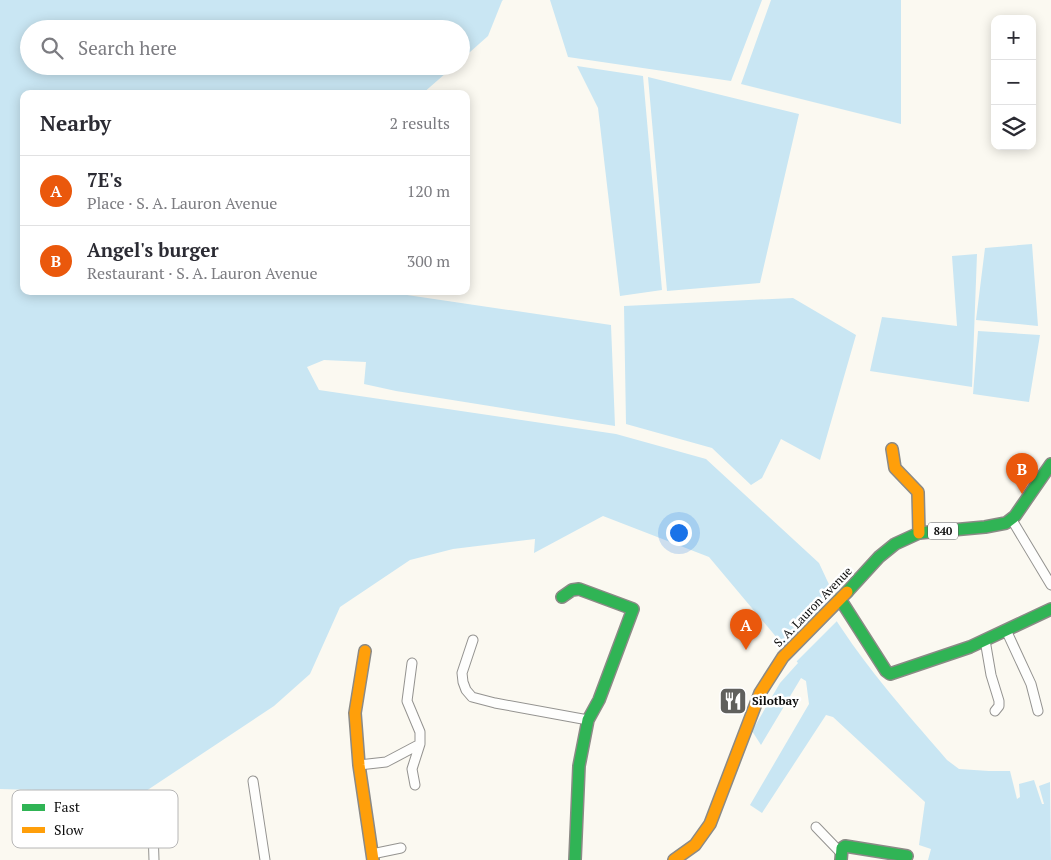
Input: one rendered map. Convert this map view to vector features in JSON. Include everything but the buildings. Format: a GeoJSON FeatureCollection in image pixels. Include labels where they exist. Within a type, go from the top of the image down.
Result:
{"type":"FeatureCollection","features":[{"type":"Feature","properties":{"kind":"main road"},"geometry":{"type":"LineString","coordinates":[[892,449],[893,462],[896,468],[912,484],[918,494],[919,533]]}},
{"type":"Feature","properties":{"kind":"main road"},"geometry":{"type":"LineString","coordinates":[[1012,520],[1051,464]]}},
{"type":"Feature","properties":{"kind":"main road","name":"S. A. Lauron Avenue"},"geometry":{"type":"LineString","coordinates":[[674,860],[688,853],[701,840],[710,824],[760,693],[783,657],[887,550],[903,539],[919,533],[985,527],[1012,520]]}},
{"type":"Feature","properties":{"kind":"main road"},"geometry":{"type":"LineString","coordinates":[[562,597],[572,590],[580,589],[633,609],[599,700],[588,720],[579,766],[575,860]]}},
{"type":"Feature","properties":{"kind":"main road"},"geometry":{"type":"LineString","coordinates":[[837,603],[890,674],[970,647],[1051,609]]}},
{"type":"Feature","properties":{"kind":"main road"},"geometry":{"type":"LineString","coordinates":[[365,650],[355,713],[358,765],[373,857]]}},
{"type":"Feature","properties":{"kind":"main road"},"geometry":{"type":"LineString","coordinates":[[841,857],[842,848],[845,846],[907,856]]}},
{"type":"Feature","properties":{"kind":"street"},"geometry":{"type":"LineString","coordinates":[[1012,520],[1051,585]]}},
{"type":"Feature","properties":{"kind":"street"},"geometry":{"type":"LineString","coordinates":[[1006,630],[1030,684],[1038,711]]}},
{"type":"Feature","properties":{"kind":"street"},"geometry":{"type":"LineString","coordinates":[[473,640],[462,673],[466,690],[472,696],[495,703],[588,720]]}},
{"type":"Feature","properties":{"kind":"street"},"geometry":{"type":"LineString","coordinates":[[985,640],[991,675],[999,702],[999,706],[995,710]]}},
{"type":"Feature","properties":{"kind":"street"},"geometry":{"type":"LineString","coordinates":[[412,663],[407,701],[420,732],[420,744],[412,769],[415,785]]}},
{"type":"Feature","properties":{"kind":"street"},"geometry":{"type":"LineString","coordinates":[[358,765],[386,762],[420,744]]}},
{"type":"Feature","properties":{"kind":"street"},"geometry":{"type":"LineString","coordinates":[[253,781],[265,860]]}},
{"type":"Feature","properties":{"kind":"street"},"geometry":{"type":"LineString","coordinates":[[816,827],[841,857]]}},
{"type":"Feature","properties":{"kind":"street"},"geometry":{"type":"LineString","coordinates":[[373,857],[402,848]]}},
{"type":"Feature","properties":{"kind":"water"},"geometry":{"type":"Polygon","coordinates":[[[0,0],[503,0],[488,36],[470,52],[470,20],[20,20],[20,75],[444,75],[427,90],[20,90],[20,295],[407,295],[611,325],[615,426],[396,391],[364,384],[366,362],[324,360],[307,367],[319,390],[616,434],[706,459],[819,563],[833,593],[825,602],[838,623],[883,684],[947,760],[959,769],[1010,771],[1017,799],[1020,797],[1019,784],[1034,780],[1042,804],[1044,804],[1039,786],[1050,782],[1051,860],[928,860],[931,849],[919,845],[925,802],[833,717],[826,715],[762,813],[750,805],[809,704],[806,681],[801,678],[761,745],[752,731],[780,683],[798,663],[709,557],[603,516],[534,553],[535,539],[453,549],[410,560],[340,607],[310,674],[274,706],[148,790],[0,789],[0,0]]]}},
{"type":"Feature","properties":{"kind":"water"},"geometry":{"type":"Polygon","coordinates":[[[550,0],[762,0],[731,81],[568,57],[550,0]]]}},
{"type":"Feature","properties":{"kind":"water"},"geometry":{"type":"Polygon","coordinates":[[[771,0],[901,0],[901,124],[741,84],[771,0]]]}},
{"type":"Feature","properties":{"kind":"water"},"geometry":{"type":"Polygon","coordinates":[[[577,66],[643,76],[662,290],[620,296],[598,108],[577,66]]]}},
{"type":"Feature","properties":{"kind":"water"},"geometry":{"type":"Polygon","coordinates":[[[648,77],[799,114],[760,283],[667,291],[648,77]]]}},
{"type":"Feature","properties":{"kind":"water"},"geometry":{"type":"Polygon","coordinates":[[[1032,244],[1038,326],[976,320],[985,248],[1032,244]]]}},
{"type":"Feature","properties":{"kind":"water"},"geometry":{"type":"Polygon","coordinates":[[[977,254],[972,387],[870,371],[882,317],[957,326],[952,256],[977,254]]]}},
{"type":"Feature","properties":{"kind":"water"},"geometry":{"type":"Polygon","coordinates":[[[793,298],[856,335],[820,460],[781,439],[762,478],[751,485],[712,448],[626,424],[624,306],[793,298]]]}},
{"type":"Feature","properties":{"kind":"water"},"geometry":{"type":"Polygon","coordinates":[[[978,331],[1040,335],[1029,402],[973,394],[978,331]]]}},
{"type":"Feature","properties":{"kind":"pier"},"geometry":{"type":"Polygon","coordinates":[[[829,605],[838,620],[795,663],[791,658],[829,605]]]}},
{"type":"Feature","properties":{"kind":"traffic: fast"},"geometry":{"type":"LineString","coordinates":[[847,592],[879,557],[895,544],[919,533],[985,527],[1006,523],[1015,516],[1051,464]]}},
{"type":"Feature","properties":{"kind":"traffic: fast"},"geometry":{"type":"LineString","coordinates":[[562,597],[572,590],[579,589],[633,609],[599,700],[588,720],[579,766],[575,860]]}},
{"type":"Feature","properties":{"kind":"traffic: fast"},"geometry":{"type":"LineString","coordinates":[[840,599],[886,671],[890,674],[970,647],[1051,609]]}},
{"type":"Feature","properties":{"kind":"traffic: fast"},"geometry":{"type":"LineString","coordinates":[[841,860],[842,848],[845,846],[907,856]]}},
{"type":"Feature","properties":{"kind":"traffic: slow"},"geometry":{"type":"LineString","coordinates":[[892,449],[895,468],[918,492],[919,533]]}},
{"type":"Feature","properties":{"kind":"traffic: slow"},"geometry":{"type":"LineString","coordinates":[[674,860],[695,845],[710,824],[760,693],[783,657],[847,592]]}},
{"type":"Feature","properties":{"kind":"traffic: slow"},"geometry":{"type":"LineString","coordinates":[[365,651],[355,713],[359,765],[373,860]]}},
{"type":"Feature","properties":{"kind":"place","name":"Angel's burger"},"geometry":{"type":"Point","coordinates":[1022,494]}},
{"type":"Feature","properties":{"kind":"place","name":"7E's"},"geometry":{"type":"Point","coordinates":[746,650]}},
{"type":"Feature","properties":{"kind":"place","name":"Silotbay"},"geometry":{"type":"Point","coordinates":[733,701]}}]}
